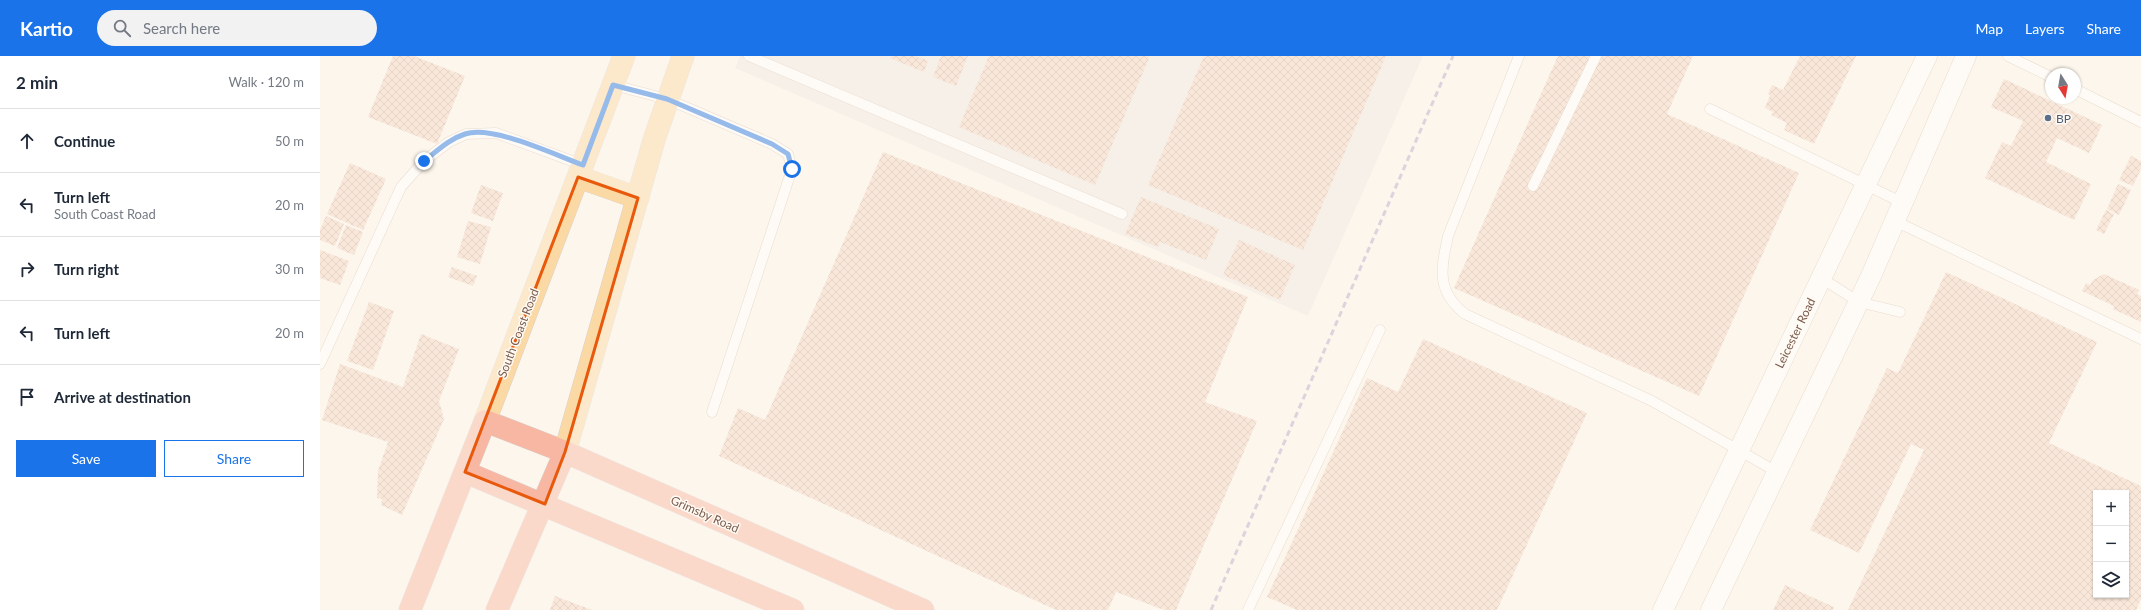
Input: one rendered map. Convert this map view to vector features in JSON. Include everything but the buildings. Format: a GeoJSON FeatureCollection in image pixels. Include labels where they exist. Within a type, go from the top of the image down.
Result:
{"type":"FeatureCollection","features":[{"type":"Feature","properties":{"kind":"highway","name":"Grimsby Road"},"geometry":{"type":"LineString","coordinates":[[485,421],[566,452],[923,610]]}},
{"type":"Feature","properties":{"kind":"highway","name":"South Coast Road"},"geometry":{"type":"LineString","coordinates":[[410,610],[485,421]]}},
{"type":"Feature","properties":{"kind":"highway"},"geometry":{"type":"LineString","coordinates":[[498,610],[566,452]]}},
{"type":"Feature","properties":{"kind":"highway"},"geometry":{"type":"LineString","coordinates":[[465,472],[793,610]]}},
{"type":"Feature","properties":{"kind":"main road","name":"South Coast Road"},"geometry":{"type":"LineString","coordinates":[[485,421],[624,56]]}},
{"type":"Feature","properties":{"kind":"main road"},"geometry":{"type":"LineString","coordinates":[[566,452],[667,99],[683,56]]}},
{"type":"Feature","properties":{"kind":"main road"},"geometry":{"type":"LineString","coordinates":[[580,171],[638,198]]}},
{"type":"Feature","properties":{"kind":"street","name":"Leicester Road"},"geometry":{"type":"LineString","coordinates":[[1663,610],[1927,56]]}},
{"type":"Feature","properties":{"kind":"street"},"geometry":{"type":"LineString","coordinates":[[1711,610],[1859,302],[1966,56]]}},
{"type":"Feature","properties":{"kind":"lane"},"geometry":{"type":"LineString","coordinates":[[749,56],[1122,214]]}},
{"type":"Feature","properties":{"kind":"lane"},"geometry":{"type":"LineString","coordinates":[[1519,56],[1448,236],[1442,261],[1443,286],[1453,305],[1465,314],[1652,401],[1777,472]]}},
{"type":"Feature","properties":{"kind":"lane"},"geometry":{"type":"LineString","coordinates":[[1533,186],[1596,56]]}},
{"type":"Feature","properties":{"kind":"lane"},"geometry":{"type":"LineString","coordinates":[[2008,56],[2045,74]]}},
{"type":"Feature","properties":{"kind":"lane"},"geometry":{"type":"LineString","coordinates":[[613,85],[667,99],[772,144],[788,154],[792,169],[712,412]]}},
{"type":"Feature","properties":{"kind":"lane"},"geometry":{"type":"LineString","coordinates":[[2081,92],[2141,122]]}},
{"type":"Feature","properties":{"kind":"lane"},"geometry":{"type":"LineString","coordinates":[[1710,110],[1903,203]]}},
{"type":"Feature","properties":{"kind":"lane"},"geometry":{"type":"LineString","coordinates":[[320,364],[401,186],[424,161],[448,142],[466,134],[496,133],[580,171]]}},
{"type":"Feature","properties":{"kind":"lane"},"geometry":{"type":"LineString","coordinates":[[1895,221],[2141,339]]}},
{"type":"Feature","properties":{"kind":"lane"},"geometry":{"type":"LineString","coordinates":[[1821,278],[1859,302],[1900,312]]}},
{"type":"Feature","properties":{"kind":"lane"},"geometry":{"type":"LineString","coordinates":[[1248,610],[1380,330]]}},
{"type":"Feature","properties":{"kind":"highlighted area"},"geometry":{"type":"Polygon","coordinates":[[[578,177],[638,198],[565,452],[545,504],[465,472],[578,177]]]}},
{"type":"Feature","properties":{"kind":"shaded area"},"geometry":{"type":"Polygon","coordinates":[[[740,56],[1423,56],[1308,316],[735,68],[740,56]]]}},
{"type":"Feature","properties":{"kind":"railway"},"geometry":{"type":"LineString","coordinates":[[1211,610],[1453,56]]}},
{"type":"Feature","properties":{"kind":"place","name":"BP"},"geometry":{"type":"Point","coordinates":[2048,118]}},
{"type":"Feature","properties":{"kind":"route"},"geometry":{"type":"LineString","coordinates":[[424,161],[448,142],[466,134],[480,132],[496,133],[583,165],[613,85],[667,99],[772,144],[788,154],[792,169]]}}]}
